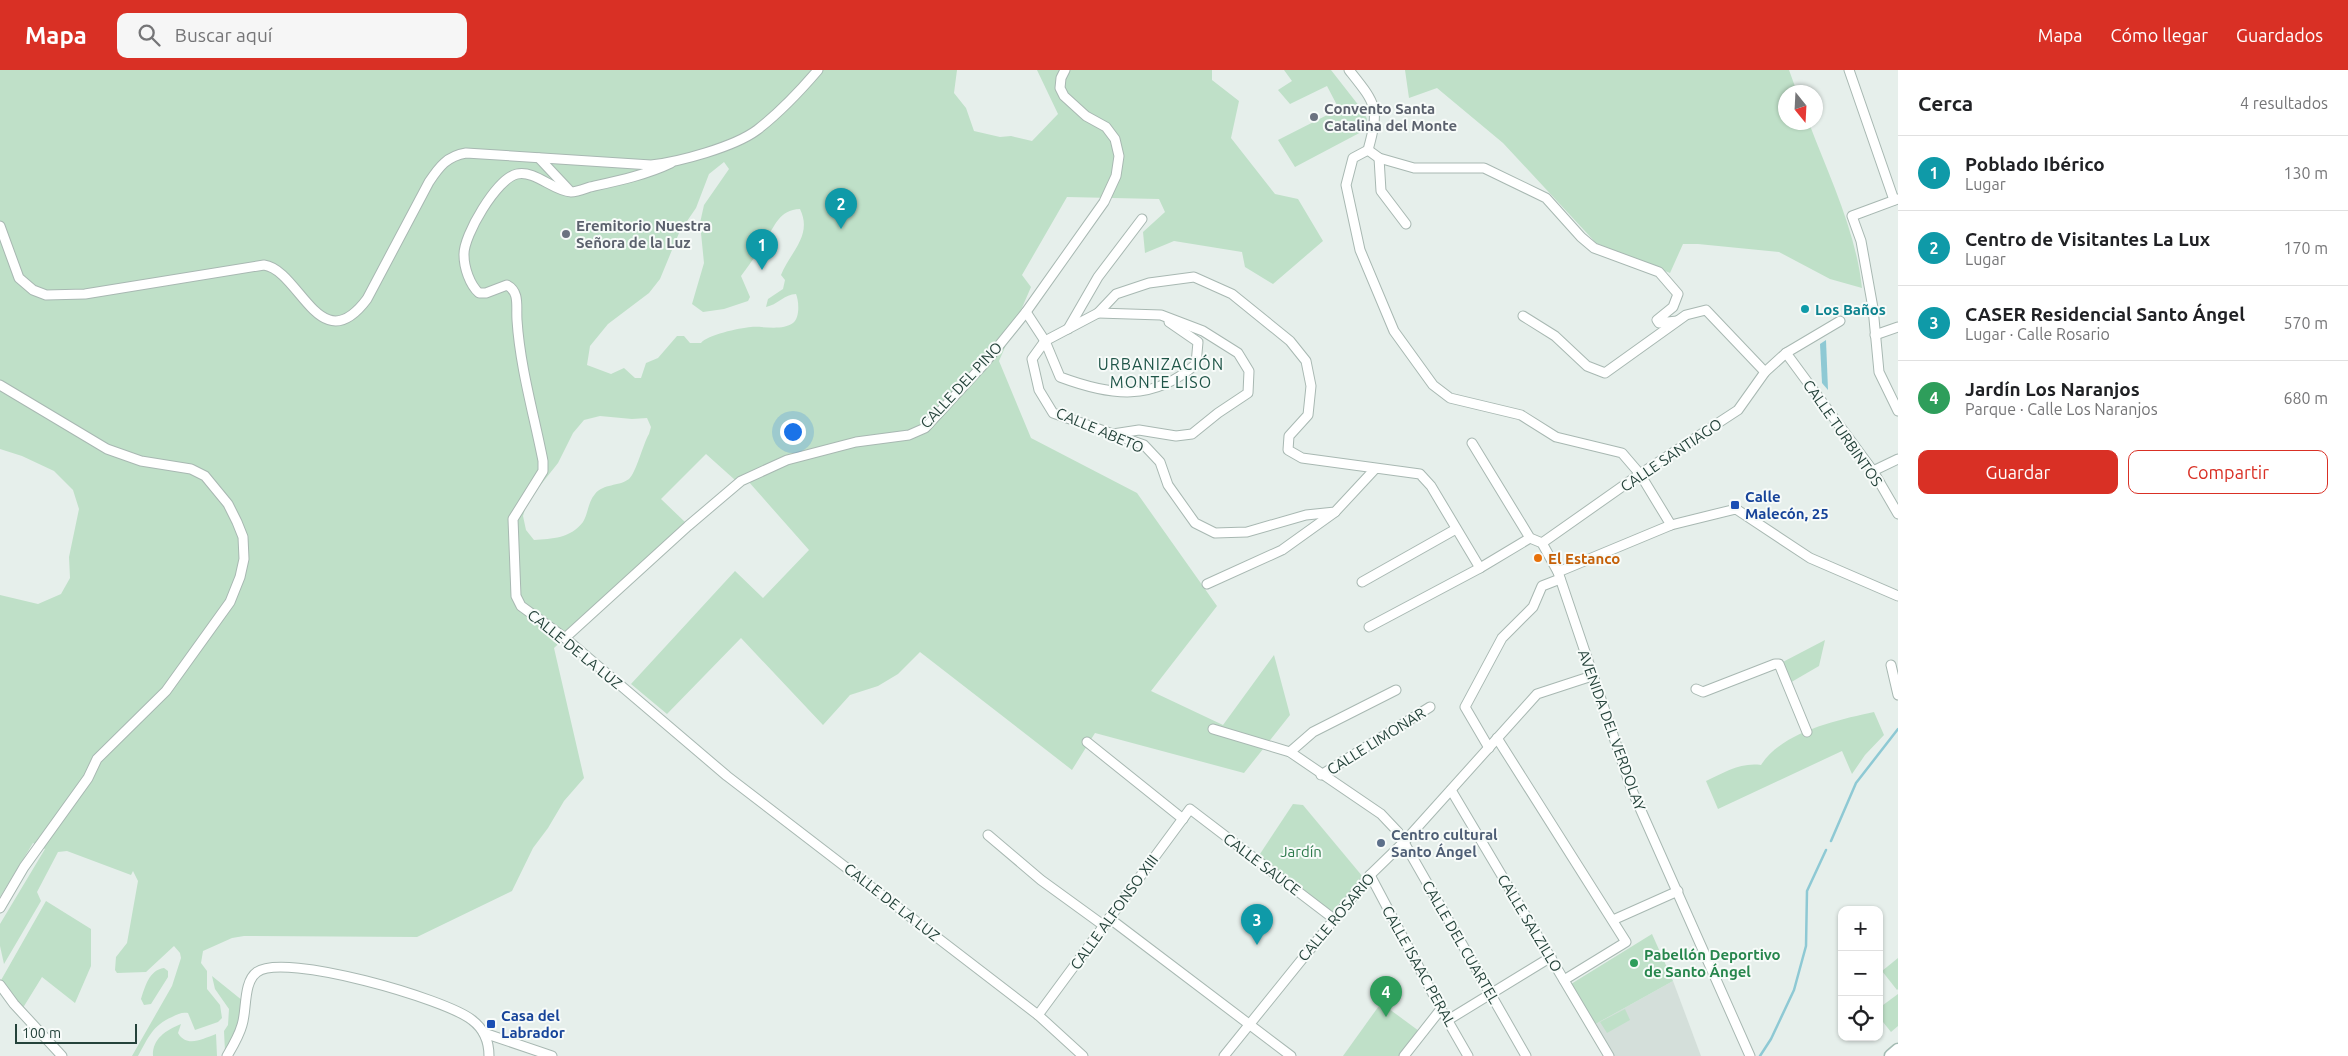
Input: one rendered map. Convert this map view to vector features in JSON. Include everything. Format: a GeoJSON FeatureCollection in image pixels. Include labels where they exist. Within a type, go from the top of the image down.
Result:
{"type":"FeatureCollection","features":[{"type":"Feature","properties":{"kind":"main road"},"geometry":{"type":"LineString","coordinates":[[1890,1056],[1898,1050]]}},
{"type":"Feature","properties":{"kind":"street"},"geometry":{"type":"LineString","coordinates":[[540,158],[571,192],[631,177],[742,139],[757,130],[803,88],[818,70]]}},
{"type":"Feature","properties":{"kind":"street","name":"CALLE DEL PINO"},"geometry":{"type":"LineString","coordinates":[[565,638],[688,526],[742,481],[787,460],[856,442],[910,435],[925,428],[984,364],[1026,312],[1104,202],[1116,176],[1119,156],[1115,139],[1106,127],[1086,116],[1064,96],[1060,88],[1061,78],[1065,70]]}},
{"type":"Feature","properties":{"kind":"street"},"geometry":{"type":"LineString","coordinates":[[1348,70],[1375,105],[1374,127],[1368,150],[1353,158],[1346,185],[1360,250],[1394,331],[1433,385],[1450,398],[1521,415],[1556,437],[1622,452],[1640,474],[1671,525]]}},
{"type":"Feature","properties":{"kind":"street"},"geometry":{"type":"LineString","coordinates":[[1849,70],[1896,199],[1852,216],[1866,264],[1874,308],[1879,372],[1898,411]]}},
{"type":"Feature","properties":{"kind":"street"},"geometry":{"type":"LineString","coordinates":[[1368,150],[1379,158],[1414,168],[1484,168],[1546,198],[1581,237],[1594,248],[1659,272],[1678,294],[1673,307],[1657,320],[1660,323],[1677,321]]}},
{"type":"Feature","properties":{"kind":"street"},"geometry":{"type":"LineString","coordinates":[[0,226],[18,278],[33,290],[46,295],[85,294],[264,265],[272,266],[280,272],[308,306],[332,320],[340,320],[353,315],[367,299],[429,182],[440,165],[448,158],[466,152],[651,165],[671,163]]}},
{"type":"Feature","properties":{"kind":"street"},"geometry":{"type":"LineString","coordinates":[[1379,158],[1381,191],[1406,224]]}},
{"type":"Feature","properties":{"kind":"street","name":"CALLE DE LA LUZ"},"geometry":{"type":"LineString","coordinates":[[571,192],[523,174],[514,175],[488,200],[466,241],[463,254],[473,288],[479,293],[486,293],[507,285],[516,294],[517,320],[525,375],[543,461],[543,471],[513,519],[516,596],[521,606],[565,638],[727,776],[1038,1015],[1083,1056]]}},
{"type":"Feature","properties":{"kind":"street"},"geometry":{"type":"LineString","coordinates":[[1067,329],[1098,277],[1142,219]]}},
{"type":"Feature","properties":{"kind":"street"},"geometry":{"type":"LineString","coordinates":[[1045,341],[1098,313],[1116,294],[1149,283],[1194,277],[1232,294],[1290,341],[1306,361],[1312,386],[1308,415],[1289,436],[1288,450],[1302,458],[1420,474],[1431,486],[1480,568]]}},
{"type":"Feature","properties":{"kind":"street"},"geometry":{"type":"LineString","coordinates":[[1523,316],[1555,336],[1587,366],[1605,373],[1686,315],[1706,310],[1765,372]]}},
{"type":"Feature","properties":{"kind":"street"},"geometry":{"type":"LineString","coordinates":[[1026,312],[1045,341],[1060,377],[1093,389],[1148,392],[1181,378],[1196,364],[1198,342],[1161,316]]}},
{"type":"Feature","properties":{"kind":"street"},"geometry":{"type":"LineString","coordinates":[[1098,313],[1161,316],[1203,331],[1238,353],[1249,371],[1248,393],[1218,413],[1192,434],[1176,436],[1139,430],[1110,434]]}},
{"type":"Feature","properties":{"kind":"street","name":"CALLE SANTIAGO"},"geometry":{"type":"LineString","coordinates":[[1542,544],[1640,474],[1738,410],[1765,372],[1786,353],[1840,321]]}},
{"type":"Feature","properties":{"kind":"street"},"geometry":{"type":"LineString","coordinates":[[1875,335],[1898,327]]}},
{"type":"Feature","properties":{"kind":"street","name":"CALLE ABETO"},"geometry":{"type":"LineString","coordinates":[[1045,341],[1032,359],[1039,390],[1054,413],[1144,445],[1160,462],[1168,484],[1194,523],[1215,533],[1247,532],[1306,515],[1335,512]]}},
{"type":"Feature","properties":{"kind":"street","name":"CALLE TURBINTOS"},"geometry":{"type":"LineString","coordinates":[[1786,353],[1873,471],[1898,514]]}},
{"type":"Feature","properties":{"kind":"street"},"geometry":{"type":"LineString","coordinates":[[0,385],[107,449],[141,461],[192,469],[205,476],[228,504],[237,522],[243,537],[244,559],[240,577],[230,602],[166,691],[97,760],[88,778],[24,867],[0,908]]}},
{"type":"Feature","properties":{"kind":"street"},"geometry":{"type":"LineString","coordinates":[[1472,443],[1530,538],[1542,544]]}},
{"type":"Feature","properties":{"kind":"street"},"geometry":{"type":"LineString","coordinates":[[1873,471],[1898,459]]}},
{"type":"Feature","properties":{"kind":"street"},"geometry":{"type":"LineString","coordinates":[[1207,584],[1282,550],[1335,512],[1375,469]]}},
{"type":"Feature","properties":{"kind":"street"},"geometry":{"type":"LineString","coordinates":[[1489,748],[1465,707],[1502,638],[1533,607],[1542,586],[1559,575],[1671,525],[1736,509],[1810,558],[1898,596]]}},
{"type":"Feature","properties":{"kind":"street"},"geometry":{"type":"LineString","coordinates":[[1362,582],[1456,529]]}},
{"type":"Feature","properties":{"kind":"street"},"geometry":{"type":"LineString","coordinates":[[1369,627],[1480,568],[1530,538]]}},
{"type":"Feature","properties":{"kind":"street","name":"AVENIDA DEL VERDOLAY"},"geometry":{"type":"LineString","coordinates":[[1542,544],[1559,575],[1631,788],[1750,1056]]}},
{"type":"Feature","properties":{"kind":"street"},"geometry":{"type":"LineString","coordinates":[[1696,689],[1703,692],[1774,664],[1779,664],[1808,732]]}},
{"type":"Feature","properties":{"kind":"street"},"geometry":{"type":"LineString","coordinates":[[1891,665],[1898,695]]}},
{"type":"Feature","properties":{"kind":"street","name":"CALLE ROSARIO"},"geometry":{"type":"LineString","coordinates":[[1224,1056],[1370,875],[1404,842],[1537,694],[1592,676]]}},
{"type":"Feature","properties":{"kind":"street"},"geometry":{"type":"LineString","coordinates":[[1290,752],[1313,732],[1396,690]]}},
{"type":"Feature","properties":{"kind":"street","name":"CALLE LIMONAR"},"geometry":{"type":"LineString","coordinates":[[1321,774],[1430,707]]}},
{"type":"Feature","properties":{"kind":"street","name":"CALLE DEL CUARTEL"},"geometry":{"type":"LineString","coordinates":[[1213,729],[1290,752],[1381,814],[1398,832],[1404,842],[1526,1056]]}},
{"type":"Feature","properties":{"kind":"street"},"geometry":{"type":"LineString","coordinates":[[1498,738],[1626,942],[1564,980]]}},
{"type":"Feature","properties":{"kind":"street"},"geometry":{"type":"LineString","coordinates":[[1087,742],[1182,819]]}},
{"type":"Feature","properties":{"kind":"street","name":"CALLE SALZILLO"},"geometry":{"type":"LineString","coordinates":[[1450,790],[1609,1056]]}},
{"type":"Feature","properties":{"kind":"street","name":"CALLE ALFONSO XIII"},"geometry":{"type":"LineString","coordinates":[[1038,1015],[1190,809]]}},
{"type":"Feature","properties":{"kind":"street","name":"CALLE SAUCE"},"geometry":{"type":"LineString","coordinates":[[1190,809],[1334,919]]}},
{"type":"Feature","properties":{"kind":"street"},"geometry":{"type":"LineString","coordinates":[[988,835],[1042,880],[1106,922],[1249,1023],[1291,1056]]}},
{"type":"Feature","properties":{"kind":"street","name":"CALLE ISAAC PERAL"},"geometry":{"type":"LineString","coordinates":[[1370,875],[1468,1056]]}},
{"type":"Feature","properties":{"kind":"street"},"geometry":{"type":"LineString","coordinates":[[1612,920],[1678,891]]}},
{"type":"Feature","properties":{"kind":"street"},"geometry":{"type":"LineString","coordinates":[[1448,1020],[1551,957]]}},
{"type":"Feature","properties":{"kind":"street"},"geometry":{"type":"LineString","coordinates":[[227,1056],[242,1026],[251,978],[259,970],[272,966],[338,973],[443,1005],[471,1019],[484,1033],[488,1043],[489,1056]]}},
{"type":"Feature","properties":{"kind":"street"},"geometry":{"type":"LineString","coordinates":[[0,985],[14,1004],[62,1055]]}},
{"type":"Feature","properties":{"kind":"street"},"geometry":{"type":"LineString","coordinates":[[1404,1056],[1441,1009]]}},
{"type":"Feature","properties":{"kind":"street"},"geometry":{"type":"LineString","coordinates":[[484,1033],[552,1056]]}},
{"type":"Feature","properties":{"kind":"shaded area"},"geometry":{"type":"Polygon","coordinates":[[[1673,981],[1701,1056],[1609,1056],[1592,1026],[1673,981]]]}},
{"type":"Feature","properties":{"kind":"green space"},"geometry":{"type":"Polygon","coordinates":[[[0,70],[957,70],[954,93],[966,108],[974,131],[1032,141],[1058,114],[1037,70],[1212,70],[1212,80],[1239,101],[1231,138],[1275,194],[1298,199],[1323,241],[1273,284],[1245,267],[1242,252],[1174,241],[1145,253],[1143,232],[1165,212],[1159,199],[1067,197],[1022,275],[1031,287],[999,361],[1031,438],[1137,493],[1217,606],[1151,691],[1223,725],[1274,655],[1290,715],[1244,773],[1095,733],[1072,770],[920,652],[898,674],[878,686],[850,695],[823,725],[741,638],[667,714],[631,684],[735,571],[763,598],[809,550],[748,481],[735,480],[706,454],[661,499],[686,523],[554,648],[584,778],[564,801],[548,828],[533,848],[512,891],[417,937],[244,936],[232,938],[203,951],[201,963],[207,971],[207,989],[220,1005],[222,1018],[218,1022],[195,1030],[188,1013],[176,1015],[165,1020],[156,1028],[138,1056],[132,1056],[172,986],[181,958],[180,953],[174,946],[146,972],[117,973],[115,970],[116,957],[127,943],[138,881],[133,871],[131,875],[67,851],[58,852],[37,892],[41,901],[4,964],[0,946],[0,924],[45,849],[33,843],[0,897],[0,595],[38,604],[61,594],[70,578],[69,557],[79,509],[73,490],[54,471],[22,456],[0,449],[0,70]],[[724,162],[709,174],[696,208],[679,233],[660,279],[649,293],[608,324],[590,346],[587,365],[611,374],[624,368],[635,378],[641,378],[646,363],[658,358],[677,336],[684,336],[690,343],[701,343],[710,337],[731,330],[751,327],[783,327],[795,321],[798,309],[796,294],[792,294],[766,307],[768,299],[783,289],[785,280],[781,275],[802,236],[804,227],[800,209],[787,212],[778,220],[741,276],[750,297],[748,301],[724,309],[703,312],[692,304],[704,263],[700,223],[704,205],[729,169],[724,162]],[[600,416],[584,420],[573,433],[558,463],[527,502],[523,516],[526,530],[534,540],[561,537],[573,531],[583,522],[595,494],[603,488],[625,481],[632,476],[651,427],[647,418],[632,419],[600,416]]]}},
{"type":"Feature","properties":{"kind":"green space"},"geometry":{"type":"Polygon","coordinates":[[[1284,70],[1331,70],[1363,111],[1367,119],[1365,130],[1295,167],[1278,140],[1339,109],[1327,86],[1290,104],[1278,90],[1292,81],[1284,70]]]}},
{"type":"Feature","properties":{"kind":"green space"},"geometry":{"type":"Polygon","coordinates":[[[1405,70],[1789,70],[1794,85],[1778,85],[1778,130],[1812,130],[1848,225],[1859,267],[1862,288],[1830,279],[1779,252],[1683,244],[1670,273],[1596,243],[1503,143],[1437,88],[1409,98],[1405,70]]]}},
{"type":"Feature","properties":{"kind":"green space"},"geometry":{"type":"Polygon","coordinates":[[[1825,640],[1819,666],[1788,684],[1779,664],[1825,640]]]}},
{"type":"Feature","properties":{"kind":"green space"},"geometry":{"type":"Polygon","coordinates":[[[1874,712],[1884,735],[1865,755],[1852,774],[1842,751],[1718,809],[1706,781],[1739,767],[1754,764],[1761,765],[1782,744],[1811,729],[1874,712]]]}},
{"type":"Feature","properties":{"kind":"green space","name":"Jardín"},"geometry":{"type":"Polygon","coordinates":[[[1293,804],[1303,805],[1363,877],[1331,913],[1258,857],[1293,804]]]}},
{"type":"Feature","properties":{"kind":"green space"},"geometry":{"type":"Polygon","coordinates":[[[46,901],[91,929],[91,966],[75,1003],[42,977],[21,1011],[0,982],[46,901]]]}},
{"type":"Feature","properties":{"kind":"green space","name":"Pabellón Deportivo de Santo Ángel"},"geometry":{"type":"Polygon","coordinates":[[[1652,934],[1673,981],[1592,1026],[1571,984],[1652,934]]]}},
{"type":"Feature","properties":{"kind":"green space"},"geometry":{"type":"Polygon","coordinates":[[[1898,958],[1897,990],[1883,972],[1883,970],[1898,958]]]}},
{"type":"Feature","properties":{"kind":"green space"},"geometry":{"type":"Polygon","coordinates":[[[164,968],[168,971],[168,977],[151,1004],[144,1005],[141,999],[148,980],[159,969],[164,968]]]}},
{"type":"Feature","properties":{"kind":"green space"},"geometry":{"type":"Polygon","coordinates":[[[212,976],[243,1001],[240,1024],[225,1052],[224,1031],[228,1025],[229,1009],[215,989],[212,976]]]}},
{"type":"Feature","properties":{"kind":"green space"},"geometry":{"type":"Polygon","coordinates":[[[1898,994],[1898,1026],[1891,1032],[1883,1022],[1883,1005],[1898,994]]]}},
{"type":"Feature","properties":{"kind":"green space"},"geometry":{"type":"Polygon","coordinates":[[[1381,1003],[1419,1031],[1399,1056],[1343,1056],[1381,1003]]]}},
{"type":"Feature","properties":{"kind":"green space"},"geometry":{"type":"Polygon","coordinates":[[[1625,1009],[1630,1020],[1607,1033],[1600,1022],[1625,1009]]]}},
{"type":"Feature","properties":{"kind":"green space"},"geometry":{"type":"Polygon","coordinates":[[[181,1024],[178,1033],[186,1040],[200,1040],[216,1034],[217,1056],[153,1056],[157,1040],[170,1029],[181,1024]]]}},
{"type":"Feature","properties":{"kind":"water"},"geometry":{"type":"Polygon","coordinates":[[[1826,340],[1828,390],[1822,383],[1820,344],[1826,340]]]}},
{"type":"Feature","properties":{"kind":"waterway"},"geometry":{"type":"LineString","coordinates":[[1831,841],[1856,783],[1898,729]]}},
{"type":"Feature","properties":{"kind":"waterway"},"geometry":{"type":"LineString","coordinates":[[1760,1056],[1771,1039],[1794,990],[1806,946],[1807,891],[1826,850]]}},
{"type":"Feature","properties":{"kind":"place","name":"Convento Santa Catalina del Monte"},"geometry":{"type":"Point","coordinates":[1314,117]}},
{"type":"Feature","properties":{"kind":"place","name":"Centro de Visitantes La Lux"},"geometry":{"type":"Point","coordinates":[841,229]}},
{"type":"Feature","properties":{"kind":"place","name":"Eremitorio Nuestra Señora de la Luz"},"geometry":{"type":"Point","coordinates":[566,234]}},
{"type":"Feature","properties":{"kind":"place","name":"Poblado Ibérico"},"geometry":{"type":"Point","coordinates":[762,270]}},
{"type":"Feature","properties":{"kind":"place","name":"Los Baños"},"geometry":{"type":"Point","coordinates":[1805,309]}},
{"type":"Feature","properties":{"kind":"place","name":"Calle Malecón, 25"},"geometry":{"type":"Point","coordinates":[1735,505]}},
{"type":"Feature","properties":{"kind":"place","name":"El Estanco"},"geometry":{"type":"Point","coordinates":[1538,558]}},
{"type":"Feature","properties":{"kind":"place","name":"Centro cultural Santo Ángel"},"geometry":{"type":"Point","coordinates":[1381,843]}},
{"type":"Feature","properties":{"kind":"place","name":"CASER Residencial Santo Ángel"},"geometry":{"type":"Point","coordinates":[1257,945]}},
{"type":"Feature","properties":{"kind":"place","name":"Pabellón Deportivo de Santo Ángel"},"geometry":{"type":"Point","coordinates":[1634,963]}},
{"type":"Feature","properties":{"kind":"place","name":"Jardín Los Naranjos"},"geometry":{"type":"Point","coordinates":[1386,1017]}},
{"type":"Feature","properties":{"kind":"place","name":"Casa del Labrador"},"geometry":{"type":"Point","coordinates":[491,1024]}},
{"type":"Feature","properties":{"kind":"district","name":"URBANIZACIÓN MONTE LISO"},"geometry":{"type":"Point","coordinates":[1161,373]}}]}
